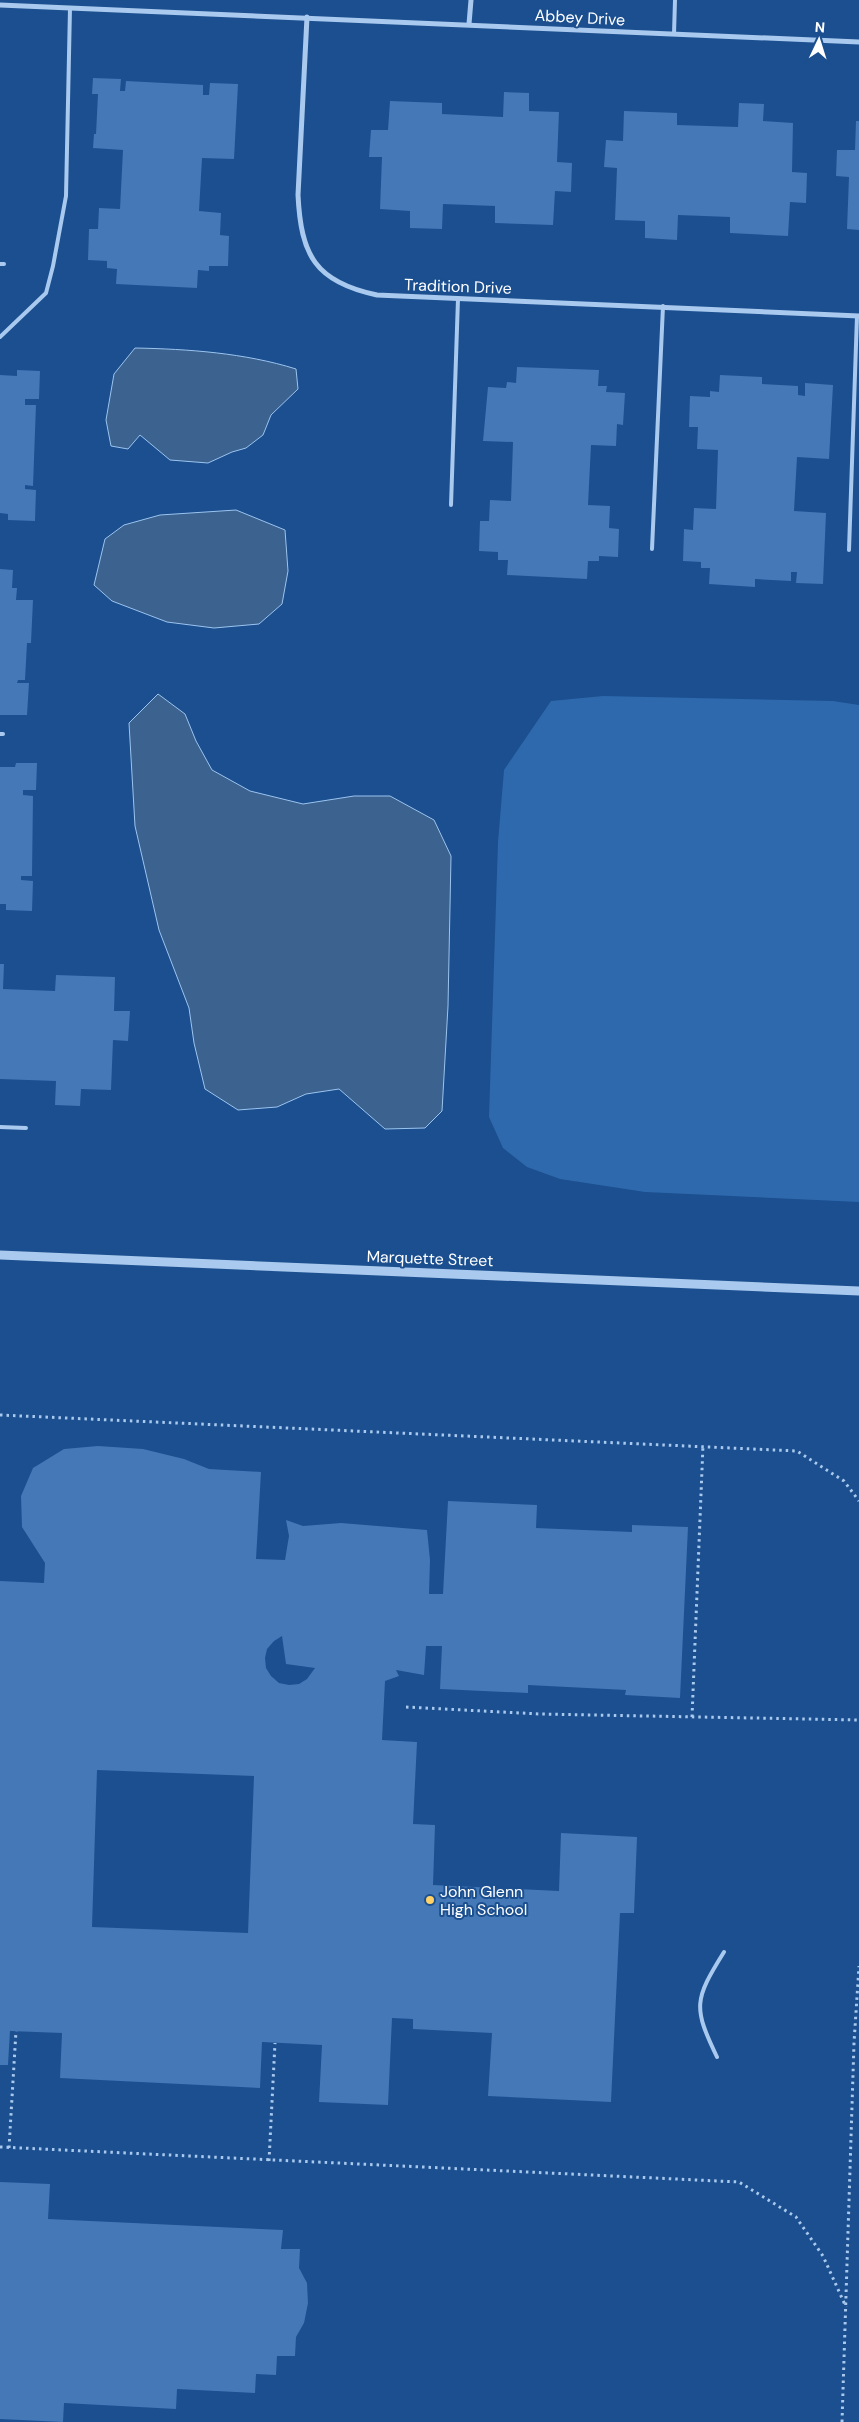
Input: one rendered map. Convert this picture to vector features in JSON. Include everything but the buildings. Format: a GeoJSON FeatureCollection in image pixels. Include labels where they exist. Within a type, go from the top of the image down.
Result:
{"type":"FeatureCollection","features":[{"type":"Feature","properties":{"kind":"street"},"geometry":{"type":"LineString","coordinates":[[469,24],[470,0]]}},
{"type":"Feature","properties":{"kind":"street","name":"Abbey Drive"},"geometry":{"type":"LineString","coordinates":[[0,5],[859,42]]}},
{"type":"Feature","properties":{"kind":"street","name":"Tradition Drive"},"geometry":{"type":"LineString","coordinates":[[308,17],[298,195],[301,234],[309,253],[321,270],[336,282],[352,290],[377,295],[858,316]]}},
{"type":"Feature","properties":{"kind":"street","name":"Marquette Street"},"geometry":{"type":"LineString","coordinates":[[0,1255],[859,1291]]}},
{"type":"Feature","properties":{"kind":"lane"},"geometry":{"type":"LineString","coordinates":[[674,34],[675,0]]}},
{"type":"Feature","properties":{"kind":"lane"},"geometry":{"type":"LineString","coordinates":[[0,337],[46,293],[52,266],[66,196],[70,8]]}},
{"type":"Feature","properties":{"kind":"lane"},"geometry":{"type":"LineString","coordinates":[[452,505],[458,299]]}},
{"type":"Feature","properties":{"kind":"lane"},"geometry":{"type":"LineString","coordinates":[[652,549],[663,306]]}},
{"type":"Feature","properties":{"kind":"lane"},"geometry":{"type":"LineString","coordinates":[[849,550],[858,316]]}},
{"type":"Feature","properties":{"kind":"lane"},"geometry":{"type":"LineString","coordinates":[[0,1127],[26,1128]]}},
{"type":"Feature","properties":{"kind":"lane"},"geometry":{"type":"LineString","coordinates":[[717,2057],[702,2024],[699,2002],[711,1973],[724,1952]]}},
{"type":"Feature","properties":{"kind":"path"},"geometry":{"type":"LineString","coordinates":[[0,1415],[702,1445],[797,1451],[844,1481],[859,1502]]}},
{"type":"Feature","properties":{"kind":"path"},"geometry":{"type":"LineString","coordinates":[[692,1717],[702,1445]]}},
{"type":"Feature","properties":{"kind":"path"},"geometry":{"type":"LineString","coordinates":[[406,1707],[540,1714],[859,1720]]}},
{"type":"Feature","properties":{"kind":"path"},"geometry":{"type":"LineString","coordinates":[[842,2422],[855,2078],[854,2043],[859,1966]]}},
{"type":"Feature","properties":{"kind":"path"},"geometry":{"type":"LineString","coordinates":[[9,2148],[16,2031]]}},
{"type":"Feature","properties":{"kind":"path"},"geometry":{"type":"LineString","coordinates":[[269,2161],[275,2043]]}},
{"type":"Feature","properties":{"kind":"path"},"geometry":{"type":"LineString","coordinates":[[0,2147],[739,2182],[796,2217],[823,2256],[846,2308]]}},
{"type":"Feature","properties":{"kind":"shaded area"},"geometry":{"type":"Polygon","coordinates":[[[135,348],[216,353],[277,364],[296,369],[298,389],[271,415],[263,435],[246,448],[208,463],[170,460],[140,435],[128,449],[111,446],[106,420],[114,374],[135,348]]]}},
{"type":"Feature","properties":{"kind":"shaded area"},"geometry":{"type":"Polygon","coordinates":[[[236,510],[285,530],[288,571],[282,604],[259,624],[214,628],[167,622],[112,601],[94,585],[105,539],[124,525],[160,515],[236,510]]]}},
{"type":"Feature","properties":{"kind":"shaded area"},"geometry":{"type":"Polygon","coordinates":[[[158,694],[185,714],[196,741],[212,770],[250,791],[303,804],[354,796],[390,796],[434,820],[451,856],[448,1006],[442,1111],[425,1128],[385,1129],[339,1089],[306,1094],[277,1107],[238,1110],[205,1089],[194,1043],[189,1008],[159,930],[135,826],[129,723],[158,694]]]}},
{"type":"Feature","properties":{"kind":"shaded area"},"geometry":{"type":"Polygon","coordinates":[[[603,696],[833,701],[859,705],[859,1202],[645,1192],[560,1179],[527,1167],[503,1148],[489,1117],[498,842],[504,770],[551,701],[603,696]]]}},
{"type":"Feature","properties":{"kind":"place","name":"John Glenn High School"},"geometry":{"type":"Point","coordinates":[430,1900]}}]}
